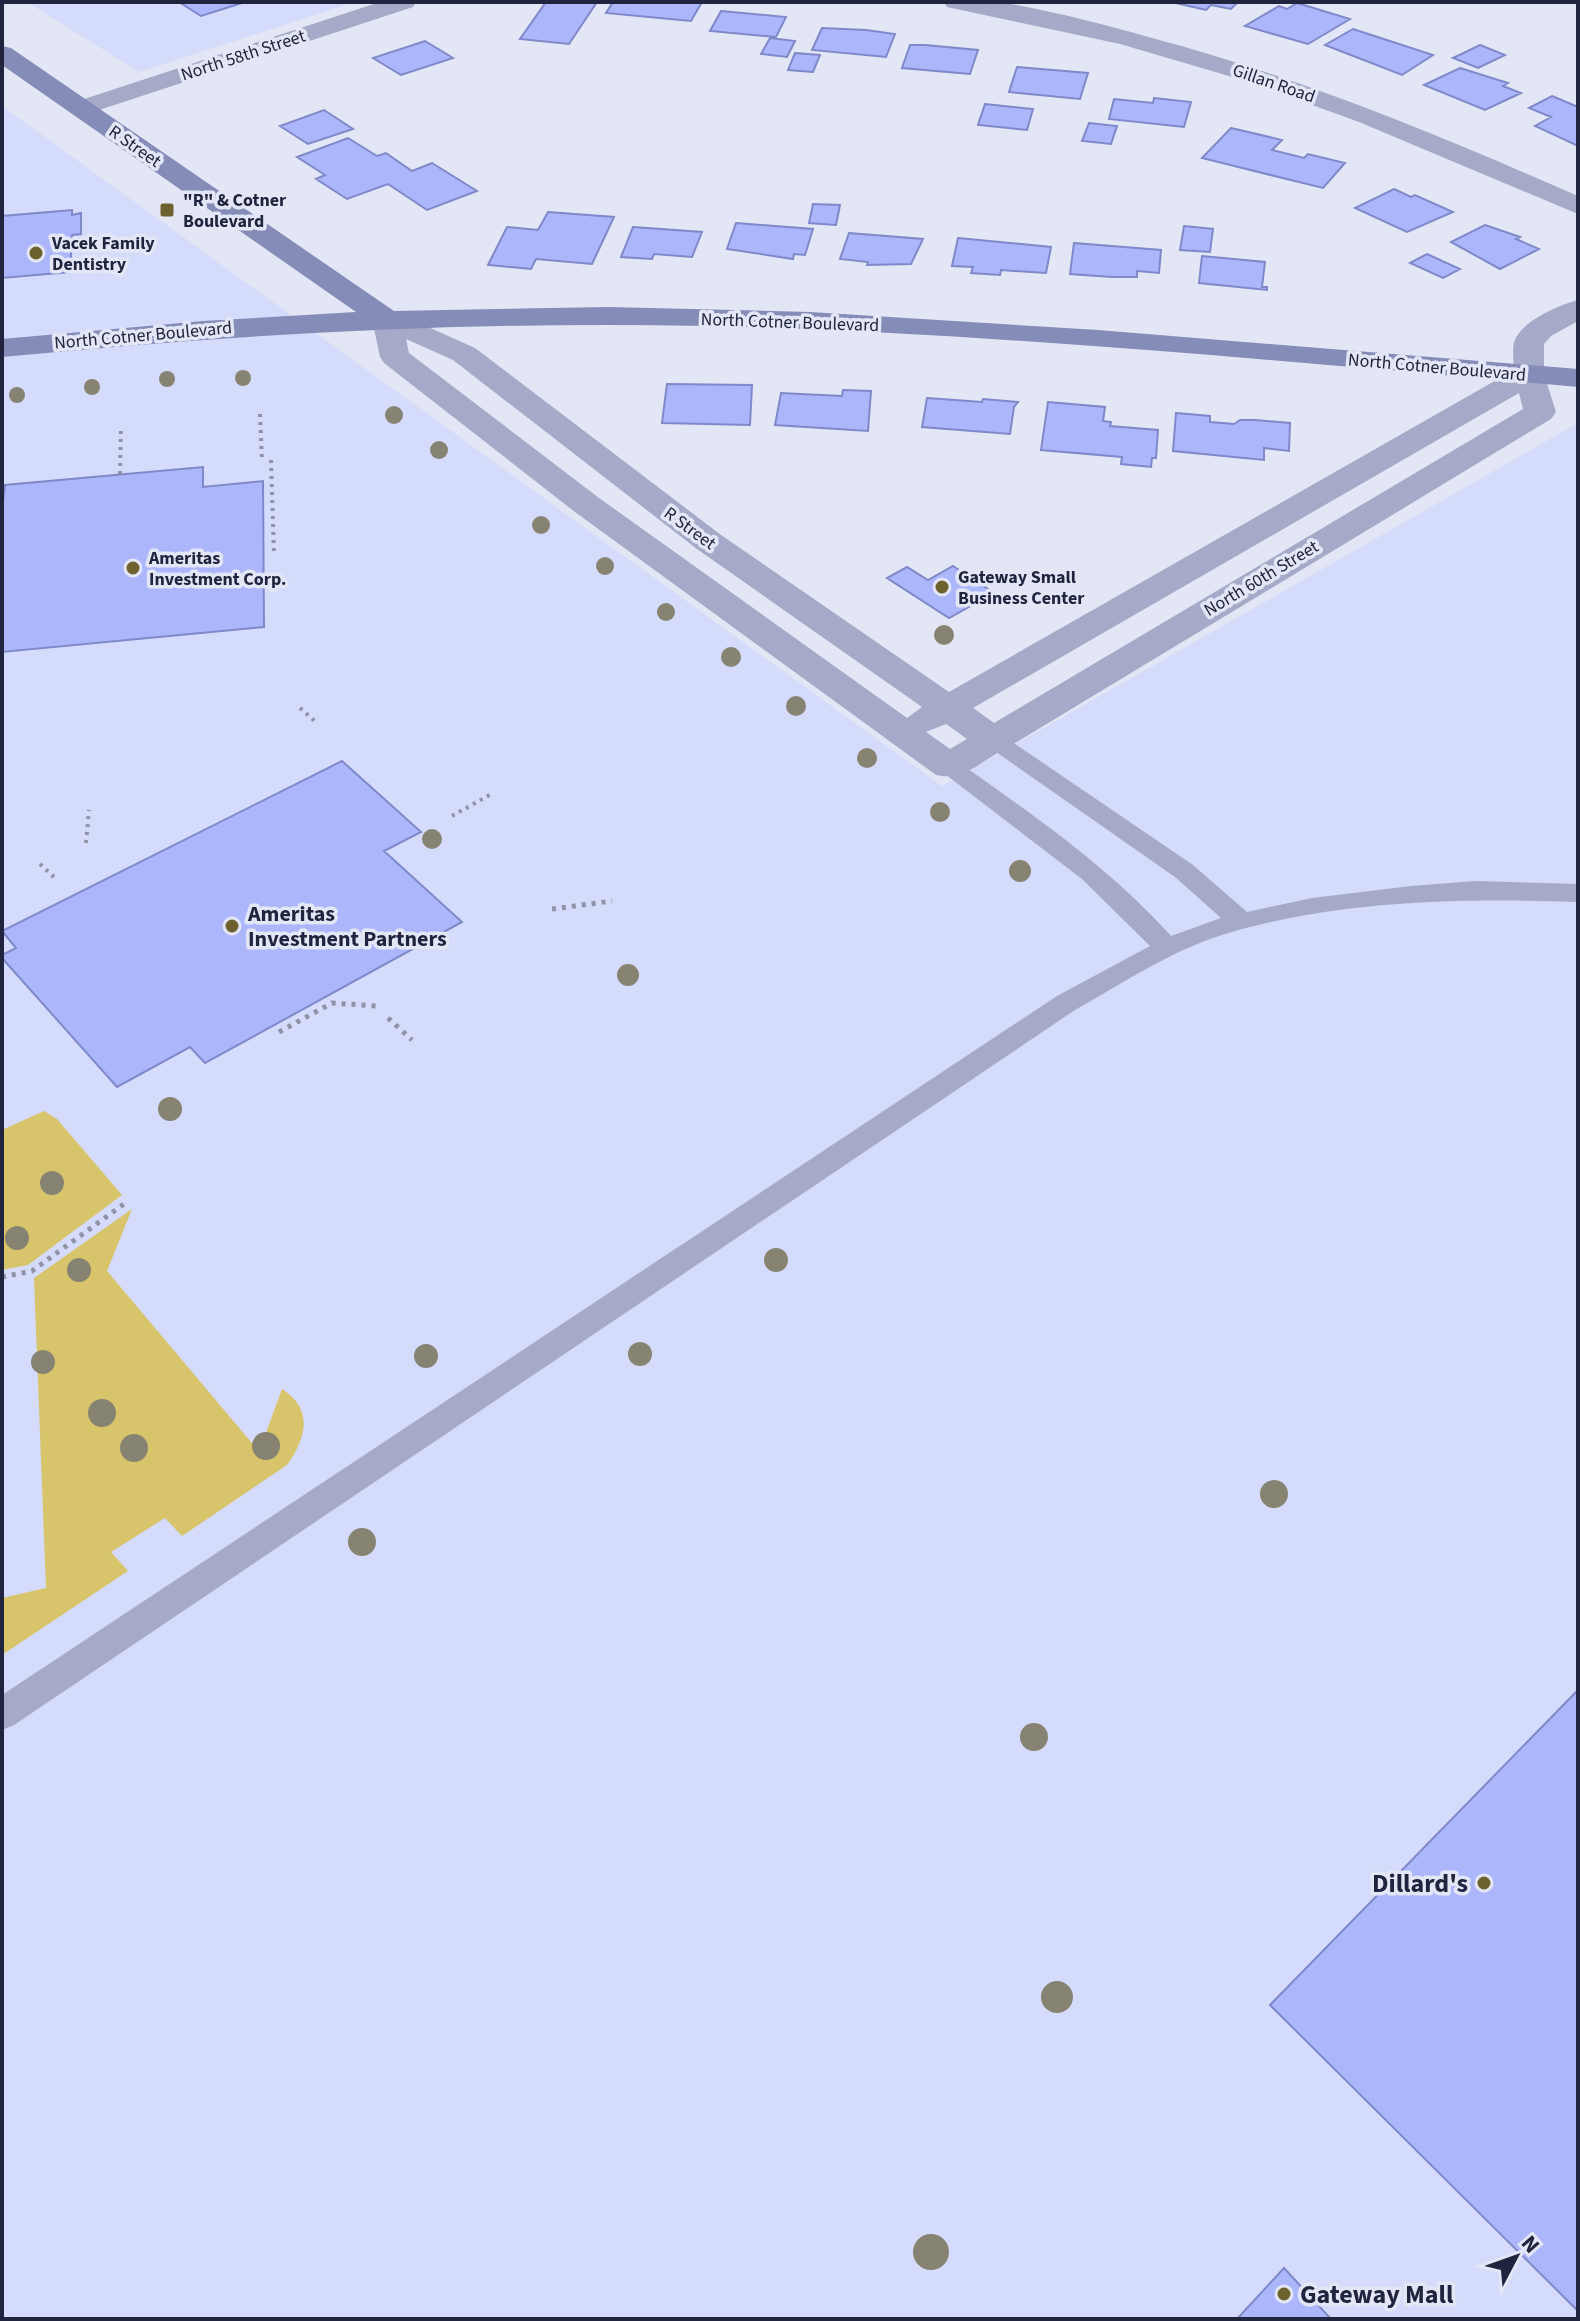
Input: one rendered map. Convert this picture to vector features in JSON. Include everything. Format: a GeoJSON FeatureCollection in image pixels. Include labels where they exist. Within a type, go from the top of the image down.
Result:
{"type":"FeatureCollection","features":[{"type":"Feature","properties":{"kind":"main road","name":"R Street"},"geometry":{"type":"LineString","coordinates":[[2,53],[387,319]]}},
{"type":"Feature","properties":{"kind":"main road","name":"North Cotner Boulevard"},"geometry":{"type":"LineString","coordinates":[[2,348],[157,333],[387,319],[619,317],[808,321],[1003,332],[1578,378]]}},
{"type":"Feature","properties":{"kind":"street","name":"North 58th Street"},"geometry":{"type":"LineString","coordinates":[[81,108],[404,2]]}},
{"type":"Feature","properties":{"kind":"street","name":"Gillan Road"},"geometry":{"type":"LineString","coordinates":[[956,2],[1108,34],[1249,74],[1394,127],[1578,206]]}},
{"type":"Feature","properties":{"kind":"street","name":"North 60th Street"},"geometry":{"type":"LineString","coordinates":[[949,766],[1540,412],[1529,374],[1529,342],[1540,330],[1578,309]]}},
{"type":"Feature","properties":{"kind":"street","name":"R Street"},"geometry":{"type":"LineString","coordinates":[[387,319],[464,354],[709,542],[994,740]]}},
{"type":"Feature","properties":{"kind":"street","name":"R Street"},"geometry":{"type":"LineString","coordinates":[[387,319],[395,357],[587,505],[949,766]]}},
{"type":"Feature","properties":{"kind":"street","name":"North 60th Street"},"geometry":{"type":"LineString","coordinates":[[903,733],[1529,374]]}},
{"type":"Feature","properties":{"kind":"lane"},"geometry":{"type":"LineString","coordinates":[[994,740],[1184,871],[1242,922]]}},
{"type":"Feature","properties":{"kind":"lane"},"geometry":{"type":"LineString","coordinates":[[949,766],[1089,869],[1137,912],[1167,948]]}},
{"type":"Feature","properties":{"kind":"lane"},"geometry":{"type":"LineString","coordinates":[[2,1714],[1066,1003],[1167,948],[1215,928],[1312,907],[1475,890],[1578,893]]}},
{"type":"Feature","properties":{"kind":"path"},"geometry":{"type":"LineString","coordinates":[[260,414],[262,461]]}},
{"type":"Feature","properties":{"kind":"path"},"geometry":{"type":"LineString","coordinates":[[120,474],[121,426]]}},
{"type":"Feature","properties":{"kind":"path"},"geometry":{"type":"LineString","coordinates":[[271,460],[274,555]]}},
{"type":"Feature","properties":{"kind":"path"},"geometry":{"type":"LineString","coordinates":[[300,708],[318,724]]}},
{"type":"Feature","properties":{"kind":"path"},"geometry":{"type":"LineString","coordinates":[[452,816],[493,793]]}},
{"type":"Feature","properties":{"kind":"path"},"geometry":{"type":"LineString","coordinates":[[86,843],[89,810]]}},
{"type":"Feature","properties":{"kind":"path"},"geometry":{"type":"LineString","coordinates":[[40,864],[56,879]]}},
{"type":"Feature","properties":{"kind":"path"},"geometry":{"type":"LineString","coordinates":[[552,909],[612,901]]}},
{"type":"Feature","properties":{"kind":"path"},"geometry":{"type":"LineString","coordinates":[[279,1032],[332,1003],[376,1006]]}},
{"type":"Feature","properties":{"kind":"path"},"geometry":{"type":"LineString","coordinates":[[388,1018],[412,1040]]}},
{"type":"Feature","properties":{"kind":"path"},"geometry":{"type":"LineString","coordinates":[[2,1277],[32,1271],[128,1201]]}},
{"type":"Feature","properties":{"kind":"shaded area"},"geometry":{"type":"Polygon","coordinates":[[[27,2],[355,2],[139,72],[27,2]]]}},
{"type":"Feature","properties":{"kind":"shaded area"},"geometry":{"type":"Polygon","coordinates":[[[2,106],[942,786],[1578,423],[1578,2319],[2,2319],[2,106]]]}},
{"type":"Feature","properties":{"kind":"shaded area"},"geometry":{"type":"Polygon","coordinates":[[[44,1111],[57,1119],[122,1195],[28,1265],[2,1270],[2,1130],[44,1111]]]}},
{"type":"Feature","properties":{"kind":"shaded area"},"geometry":{"type":"Polygon","coordinates":[[[132,1209],[107,1271],[251,1442],[255,1445],[263,1441],[282,1389],[292,1397],[303,1415],[302,1435],[287,1465],[182,1536],[165,1518],[111,1552],[128,1571],[2,1655],[2,1598],[46,1588],[34,1278],[132,1209]]]}},
{"type":"Feature","properties":{"kind":"building"},"geometry":{"type":"Polygon","coordinates":[[[179,2],[245,2],[201,16],[179,2]]]}},
{"type":"Feature","properties":{"kind":"building"},"geometry":{"type":"Polygon","coordinates":[[[546,2],[597,2],[569,44],[520,39],[546,2]]]}},
{"type":"Feature","properties":{"kind":"building"},"geometry":{"type":"Polygon","coordinates":[[[613,2],[702,2],[691,21],[606,13],[613,2]]]}},
{"type":"Feature","properties":{"kind":"building"},"geometry":{"type":"Polygon","coordinates":[[[1171,2],[1238,2],[1231,9],[1211,5],[1206,10],[1171,2]]]}},
{"type":"Feature","properties":{"kind":"building"},"geometry":{"type":"Polygon","coordinates":[[[1297,3],[1350,19],[1308,44],[1245,26],[1279,6],[1287,9],[1297,3]]]}},
{"type":"Feature","properties":{"kind":"building"},"geometry":{"type":"Polygon","coordinates":[[[721,11],[786,17],[776,37],[710,31],[721,11]]]}},
{"type":"Feature","properties":{"kind":"building"},"geometry":{"type":"Polygon","coordinates":[[[822,28],[895,34],[886,57],[812,50],[822,28]]]}},
{"type":"Feature","properties":{"kind":"building"},"geometry":{"type":"Polygon","coordinates":[[[1353,29],[1433,55],[1402,75],[1325,45],[1353,29]]]}},
{"type":"Feature","properties":{"kind":"building"},"geometry":{"type":"Polygon","coordinates":[[[770,38],[795,41],[787,57],[761,54],[770,38]]]}},
{"type":"Feature","properties":{"kind":"building"},"geometry":{"type":"Polygon","coordinates":[[[425,41],[453,58],[401,75],[373,58],[425,41]]]}},
{"type":"Feature","properties":{"kind":"building"},"geometry":{"type":"Polygon","coordinates":[[[910,45],[978,50],[970,74],[902,68],[910,45]]]}},
{"type":"Feature","properties":{"kind":"building"},"geometry":{"type":"Polygon","coordinates":[[[1480,45],[1505,55],[1478,68],[1453,58],[1480,45]]]}},
{"type":"Feature","properties":{"kind":"building"},"geometry":{"type":"Polygon","coordinates":[[[795,53],[820,55],[813,72],[788,70],[795,53]]]}},
{"type":"Feature","properties":{"kind":"building"},"geometry":{"type":"Polygon","coordinates":[[[1017,67],[1088,73],[1080,99],[1009,92],[1017,67]]]}},
{"type":"Feature","properties":{"kind":"building"},"geometry":{"type":"Polygon","coordinates":[[[1460,68],[1508,83],[1503,86],[1521,93],[1485,110],[1424,85],[1460,68]]]}},
{"type":"Feature","properties":{"kind":"building"},"geometry":{"type":"Polygon","coordinates":[[[1552,96],[1578,107],[1578,146],[1535,126],[1551,117],[1529,108],[1552,96]]]}},
{"type":"Feature","properties":{"kind":"building"},"geometry":{"type":"Polygon","coordinates":[[[1154,98],[1191,102],[1184,127],[1109,119],[1114,99],[1153,103],[1154,98]]]}},
{"type":"Feature","properties":{"kind":"building"},"geometry":{"type":"Polygon","coordinates":[[[985,104],[1033,109],[1027,130],[978,125],[985,104]]]}},
{"type":"Feature","properties":{"kind":"building"},"geometry":{"type":"Polygon","coordinates":[[[324,110],[353,129],[308,144],[280,126],[324,110]]]}},
{"type":"Feature","properties":{"kind":"building"},"geometry":{"type":"Polygon","coordinates":[[[1089,123],[1117,126],[1111,144],[1082,141],[1089,123]]]}},
{"type":"Feature","properties":{"kind":"building"},"geometry":{"type":"Polygon","coordinates":[[[1231,128],[1282,140],[1272,150],[1345,163],[1323,188],[1202,158],[1231,128]]]}},
{"type":"Feature","properties":{"kind":"building"},"geometry":{"type":"Polygon","coordinates":[[[348,138],[377,156],[386,153],[412,171],[432,163],[477,191],[427,210],[388,184],[347,199],[316,179],[325,175],[297,157],[348,138]]]}},
{"type":"Feature","properties":{"kind":"building"},"geometry":{"type":"Polygon","coordinates":[[[1394,189],[1453,212],[1407,232],[1355,208],[1394,189]]]}},
{"type":"Feature","properties":{"kind":"building"},"geometry":{"type":"Polygon","coordinates":[[[813,204],[840,205],[836,225],[809,223],[813,204]]]}},
{"type":"Feature","properties":{"kind":"building","name":"Vacek Family Dentistry"},"geometry":{"type":"Polygon","coordinates":[[[72,210],[72,215],[81,213],[81,234],[72,235],[70,272],[2,278],[2,216],[72,210]]]}},
{"type":"Feature","properties":{"kind":"building"},"geometry":{"type":"Polygon","coordinates":[[[548,212],[614,217],[592,264],[536,259],[531,269],[488,265],[507,227],[538,230],[548,212]]]}},
{"type":"Feature","properties":{"kind":"building"},"geometry":{"type":"Polygon","coordinates":[[[736,223],[813,229],[805,255],[794,254],[793,259],[727,249],[736,223]]]}},
{"type":"Feature","properties":{"kind":"building"},"geometry":{"type":"Polygon","coordinates":[[[1485,225],[1520,237],[1516,239],[1539,249],[1500,269],[1451,242],[1485,225]]]}},
{"type":"Feature","properties":{"kind":"building"},"geometry":{"type":"Polygon","coordinates":[[[1184,226],[1213,229],[1210,252],[1180,250],[1184,226]]]}},
{"type":"Feature","properties":{"kind":"building"},"geometry":{"type":"Polygon","coordinates":[[[633,227],[702,232],[692,257],[654,254],[652,259],[621,257],[633,227]]]}},
{"type":"Feature","properties":{"kind":"building"},"geometry":{"type":"Polygon","coordinates":[[[849,233],[923,239],[911,264],[867,265],[868,262],[840,259],[849,233]]]}},
{"type":"Feature","properties":{"kind":"building"},"geometry":{"type":"Polygon","coordinates":[[[958,238],[1051,247],[1046,273],[1001,270],[1000,275],[971,273],[973,267],[952,266],[958,238]]]}},
{"type":"Feature","properties":{"kind":"building"},"geometry":{"type":"Polygon","coordinates":[[[1074,243],[1161,250],[1159,273],[1137,271],[1137,277],[1070,274],[1074,243]]]}},
{"type":"Feature","properties":{"kind":"building"},"geometry":{"type":"Polygon","coordinates":[[[1427,254],[1460,269],[1443,278],[1410,263],[1427,254]]]}},
{"type":"Feature","properties":{"kind":"building"},"geometry":{"type":"Polygon","coordinates":[[[1202,256],[1265,262],[1262,287],[1267,287],[1267,290],[1199,283],[1202,256]]]}},
{"type":"Feature","properties":{"kind":"building"},"geometry":{"type":"Polygon","coordinates":[[[667,384],[752,385],[750,425],[662,423],[667,384]]]}},
{"type":"Feature","properties":{"kind":"building"},"geometry":{"type":"Polygon","coordinates":[[[843,390],[871,391],[868,431],[775,425],[781,393],[842,396],[843,390]]]}},
{"type":"Feature","properties":{"kind":"building"},"geometry":{"type":"Polygon","coordinates":[[[927,398],[1018,402],[1014,407],[1010,434],[922,427],[927,398]]]}},
{"type":"Feature","properties":{"kind":"building"},"geometry":{"type":"Polygon","coordinates":[[[1048,402],[1105,407],[1103,421],[1111,422],[1110,426],[1158,430],[1156,458],[1152,458],[1151,467],[1121,464],[1122,457],[1041,450],[1048,402]]]}},
{"type":"Feature","properties":{"kind":"building"},"geometry":{"type":"Polygon","coordinates":[[[1176,413],[1210,416],[1210,422],[1234,424],[1240,420],[1255,420],[1290,423],[1289,451],[1264,448],[1264,460],[1173,451],[1176,413]]]}},
{"type":"Feature","properties":{"kind":"building","name":"Ameritas Investment Corp."},"geometry":{"type":"Polygon","coordinates":[[[203,467],[203,487],[263,481],[264,627],[2,652],[2,508],[5,485],[203,467]]]}},
{"type":"Feature","properties":{"kind":"building","name":"Gateway Small Business Center"},"geometry":{"type":"Polygon","coordinates":[[[953,566],[994,593],[949,618],[887,578],[907,567],[928,580],[953,566]]]}},
{"type":"Feature","properties":{"kind":"building","name":"Ameritas Investment Partners"},"geometry":{"type":"Polygon","coordinates":[[[342,761],[421,832],[384,851],[462,922],[205,1063],[190,1047],[117,1087],[2,958],[2,955],[16,948],[2,931],[342,761]]]}},
{"type":"Feature","properties":{"kind":"building","name":"Dillard's"},"geometry":{"type":"Polygon","coordinates":[[[1578,1690],[1578,2311],[1270,2005],[1578,1690]]]}},
{"type":"Feature","properties":{"kind":"building","name":"Gateway Mall"},"geometry":{"type":"Polygon","coordinates":[[[1284,2268],[1331,2319],[1237,2319],[1284,2268]]]}},
{"type":"Feature","properties":{"kind":"place","name":"\"R\" & Cotner Boulevard"},"geometry":{"type":"Point","coordinates":[167,210]}},
{"type":"Feature","properties":{"kind":"place","name":"Vacek Family Dentistry"},"geometry":{"type":"Point","coordinates":[36,253]}},
{"type":"Feature","properties":{"kind":"place","name":"Ameritas Investment Corp."},"geometry":{"type":"Point","coordinates":[133,568]}},
{"type":"Feature","properties":{"kind":"place","name":"Gateway Small Business Center"},"geometry":{"type":"Point","coordinates":[942,587]}},
{"type":"Feature","properties":{"kind":"place","name":"Ameritas Investment Partners"},"geometry":{"type":"Point","coordinates":[232,926]}},
{"type":"Feature","properties":{"kind":"place","name":"Dillard's"},"geometry":{"type":"Point","coordinates":[1484,1883]}},
{"type":"Feature","properties":{"kind":"place","name":"Gateway Mall"},"geometry":{"type":"Point","coordinates":[1284,2294]}}]}
